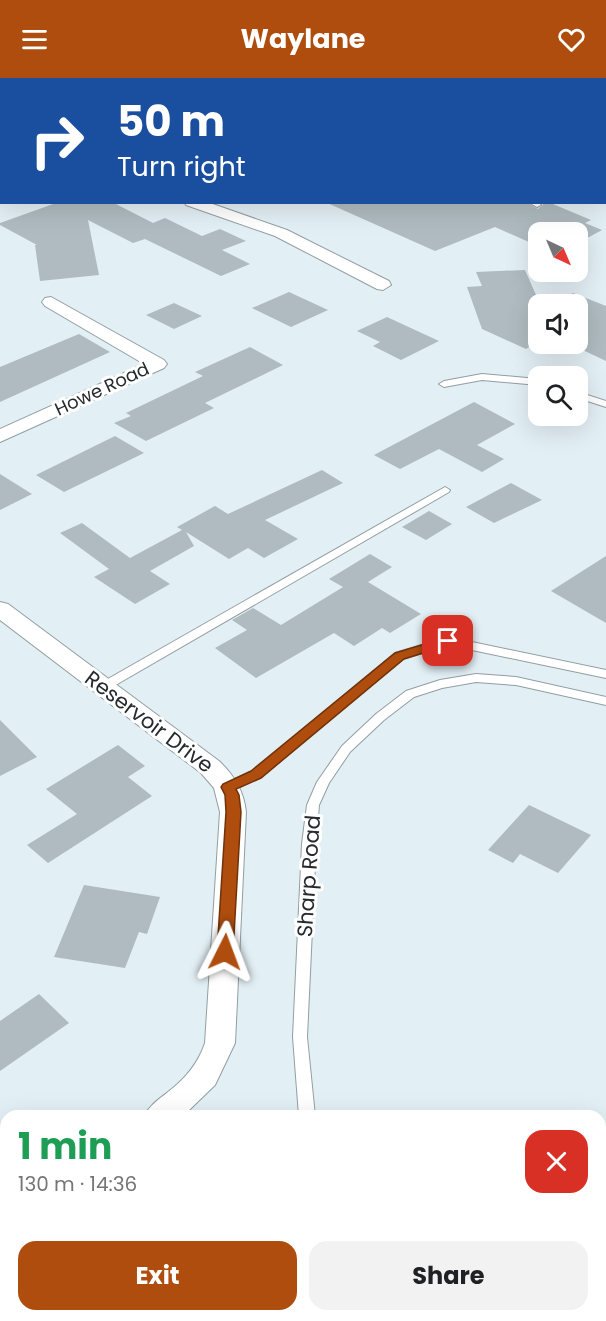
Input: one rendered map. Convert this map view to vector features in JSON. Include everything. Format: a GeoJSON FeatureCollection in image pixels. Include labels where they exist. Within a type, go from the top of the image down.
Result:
{"type":"FeatureCollection","features":[{"type":"Feature","properties":{"kind":"street"},"geometry":{"type":"LineString","coordinates":[[196,204],[281,233],[383,285]]}},
{"type":"Feature","properties":{"kind":"street","name":"Howe Road"},"geometry":{"type":"LineString","coordinates":[[0,436],[158,364],[51,302]]}},
{"type":"Feature","properties":{"kind":"street","name":"Reservoir Drive"},"geometry":{"type":"LineString","coordinates":[[0,609],[210,767],[224,780],[232,795],[233,812],[220,1043],[215,1063],[176,1110]]}},
{"type":"Feature","properties":{"kind":"lane"},"geometry":{"type":"LineString","coordinates":[[444,384],[482,377],[528,381]]}},
{"type":"Feature","properties":{"kind":"lane"},"geometry":{"type":"LineString","coordinates":[[588,398],[606,404]]}},
{"type":"Feature","properties":{"kind":"lane"},"geometry":{"type":"LineString","coordinates":[[103,687],[445,490]]}},
{"type":"Feature","properties":{"kind":"lane"},"geometry":{"type":"LineString","coordinates":[[228,787],[256,775],[399,656],[448,641],[606,674]]}},
{"type":"Feature","properties":{"kind":"lane","name":"Sharp Road"},"geometry":{"type":"LineString","coordinates":[[306,1110],[300,1037],[309,844],[313,805],[324,782],[346,749],[380,717],[410,694],[440,684],[476,678],[516,681],[606,701]]}},
{"type":"Feature","properties":{"kind":"building"},"geometry":{"type":"Polygon","coordinates":[[[53,204],[116,204],[153,223],[165,218],[202,236],[220,229],[246,241],[222,250],[250,264],[221,276],[145,239],[133,243],[88,220],[99,275],[40,281],[35,245],[37,245],[0,223],[53,204]]]}},
{"type":"Feature","properties":{"kind":"building"},"geometry":{"type":"Polygon","coordinates":[[[329,204],[529,204],[538,209],[543,204],[553,204],[591,220],[587,222],[528,222],[528,242],[495,227],[435,251],[329,204]]]}},
{"type":"Feature","properties":{"kind":"building"},"geometry":{"type":"Polygon","coordinates":[[[588,224],[602,230],[588,238],[588,224]]]}},
{"type":"Feature","properties":{"kind":"building"},"geometry":{"type":"Polygon","coordinates":[[[525,270],[528,282],[530,282],[536,294],[528,294],[528,348],[526,349],[482,329],[467,287],[482,286],[476,272],[525,270]]]}},
{"type":"Feature","properties":{"kind":"building"},"geometry":{"type":"Polygon","coordinates":[[[289,292],[328,310],[291,327],[252,308],[289,292]]]}},
{"type":"Feature","properties":{"kind":"building"},"geometry":{"type":"Polygon","coordinates":[[[588,299],[606,306],[606,361],[588,352],[588,299]]]}},
{"type":"Feature","properties":{"kind":"building"},"geometry":{"type":"Polygon","coordinates":[[[174,303],[202,316],[174,329],[146,315],[174,303]]]}},
{"type":"Feature","properties":{"kind":"building"},"geometry":{"type":"Polygon","coordinates":[[[387,317],[439,341],[401,360],[373,346],[380,342],[357,331],[387,317]]]}},
{"type":"Feature","properties":{"kind":"building"},"geometry":{"type":"Polygon","coordinates":[[[79,334],[110,352],[0,402],[0,367],[79,334]]]}},
{"type":"Feature","properties":{"kind":"building"},"geometry":{"type":"Polygon","coordinates":[[[250,347],[283,365],[205,403],[214,408],[146,441],[114,423],[131,416],[126,413],[203,376],[195,372],[250,347]]]}},
{"type":"Feature","properties":{"kind":"building"},"geometry":{"type":"Polygon","coordinates":[[[474,402],[515,424],[477,445],[504,459],[482,472],[439,449],[400,469],[374,455],[474,402]]]}},
{"type":"Feature","properties":{"kind":"building"},"geometry":{"type":"Polygon","coordinates":[[[115,436],[144,453],[64,492],[36,475],[115,436]]]}},
{"type":"Feature","properties":{"kind":"building"},"geometry":{"type":"Polygon","coordinates":[[[322,470],[343,483],[265,520],[298,539],[264,558],[248,548],[229,559],[186,532],[194,546],[150,571],[170,584],[135,604],[94,577],[109,569],[60,533],[82,523],[130,558],[182,530],[177,527],[215,506],[228,514],[322,470]]]}},
{"type":"Feature","properties":{"kind":"building"},"geometry":{"type":"Polygon","coordinates":[[[0,474],[32,494],[0,510],[0,474]]]}},
{"type":"Feature","properties":{"kind":"building"},"geometry":{"type":"Polygon","coordinates":[[[511,483],[542,500],[494,523],[466,507],[511,483]]]}},
{"type":"Feature","properties":{"kind":"building"},"geometry":{"type":"Polygon","coordinates":[[[429,511],[452,524],[426,540],[402,527],[429,511]]]}},
{"type":"Feature","properties":{"kind":"building"},"geometry":{"type":"Polygon","coordinates":[[[370,554],[392,567],[368,582],[421,614],[390,633],[382,628],[354,646],[334,633],[256,678],[215,648],[247,630],[232,620],[253,608],[281,625],[343,587],[329,579],[370,554]]]}},
{"type":"Feature","properties":{"kind":"building"},"geometry":{"type":"Polygon","coordinates":[[[606,556],[606,623],[551,591],[606,556]]]}},
{"type":"Feature","properties":{"kind":"building"},"geometry":{"type":"Polygon","coordinates":[[[0,720],[37,757],[0,776],[0,720]]]}},
{"type":"Feature","properties":{"kind":"building"},"geometry":{"type":"Polygon","coordinates":[[[118,745],[145,766],[128,777],[152,796],[48,863],[27,845],[77,814],[46,789],[118,745]]]}},
{"type":"Feature","properties":{"kind":"building"},"geometry":{"type":"Polygon","coordinates":[[[529,805],[591,835],[558,873],[520,854],[513,863],[488,850],[529,805]]]}},
{"type":"Feature","properties":{"kind":"building"},"geometry":{"type":"Polygon","coordinates":[[[84,885],[160,897],[147,934],[139,932],[125,968],[54,957],[84,885]]]}},
{"type":"Feature","properties":{"kind":"building"},"geometry":{"type":"Polygon","coordinates":[[[39,994],[69,1023],[0,1071],[0,1021],[39,994]]]}},
{"type":"Feature","properties":{"kind":"route"},"geometry":{"type":"LineString","coordinates":[[225,952],[233,812],[232,795],[228,787],[256,775],[399,656],[448,641]]}}]}
